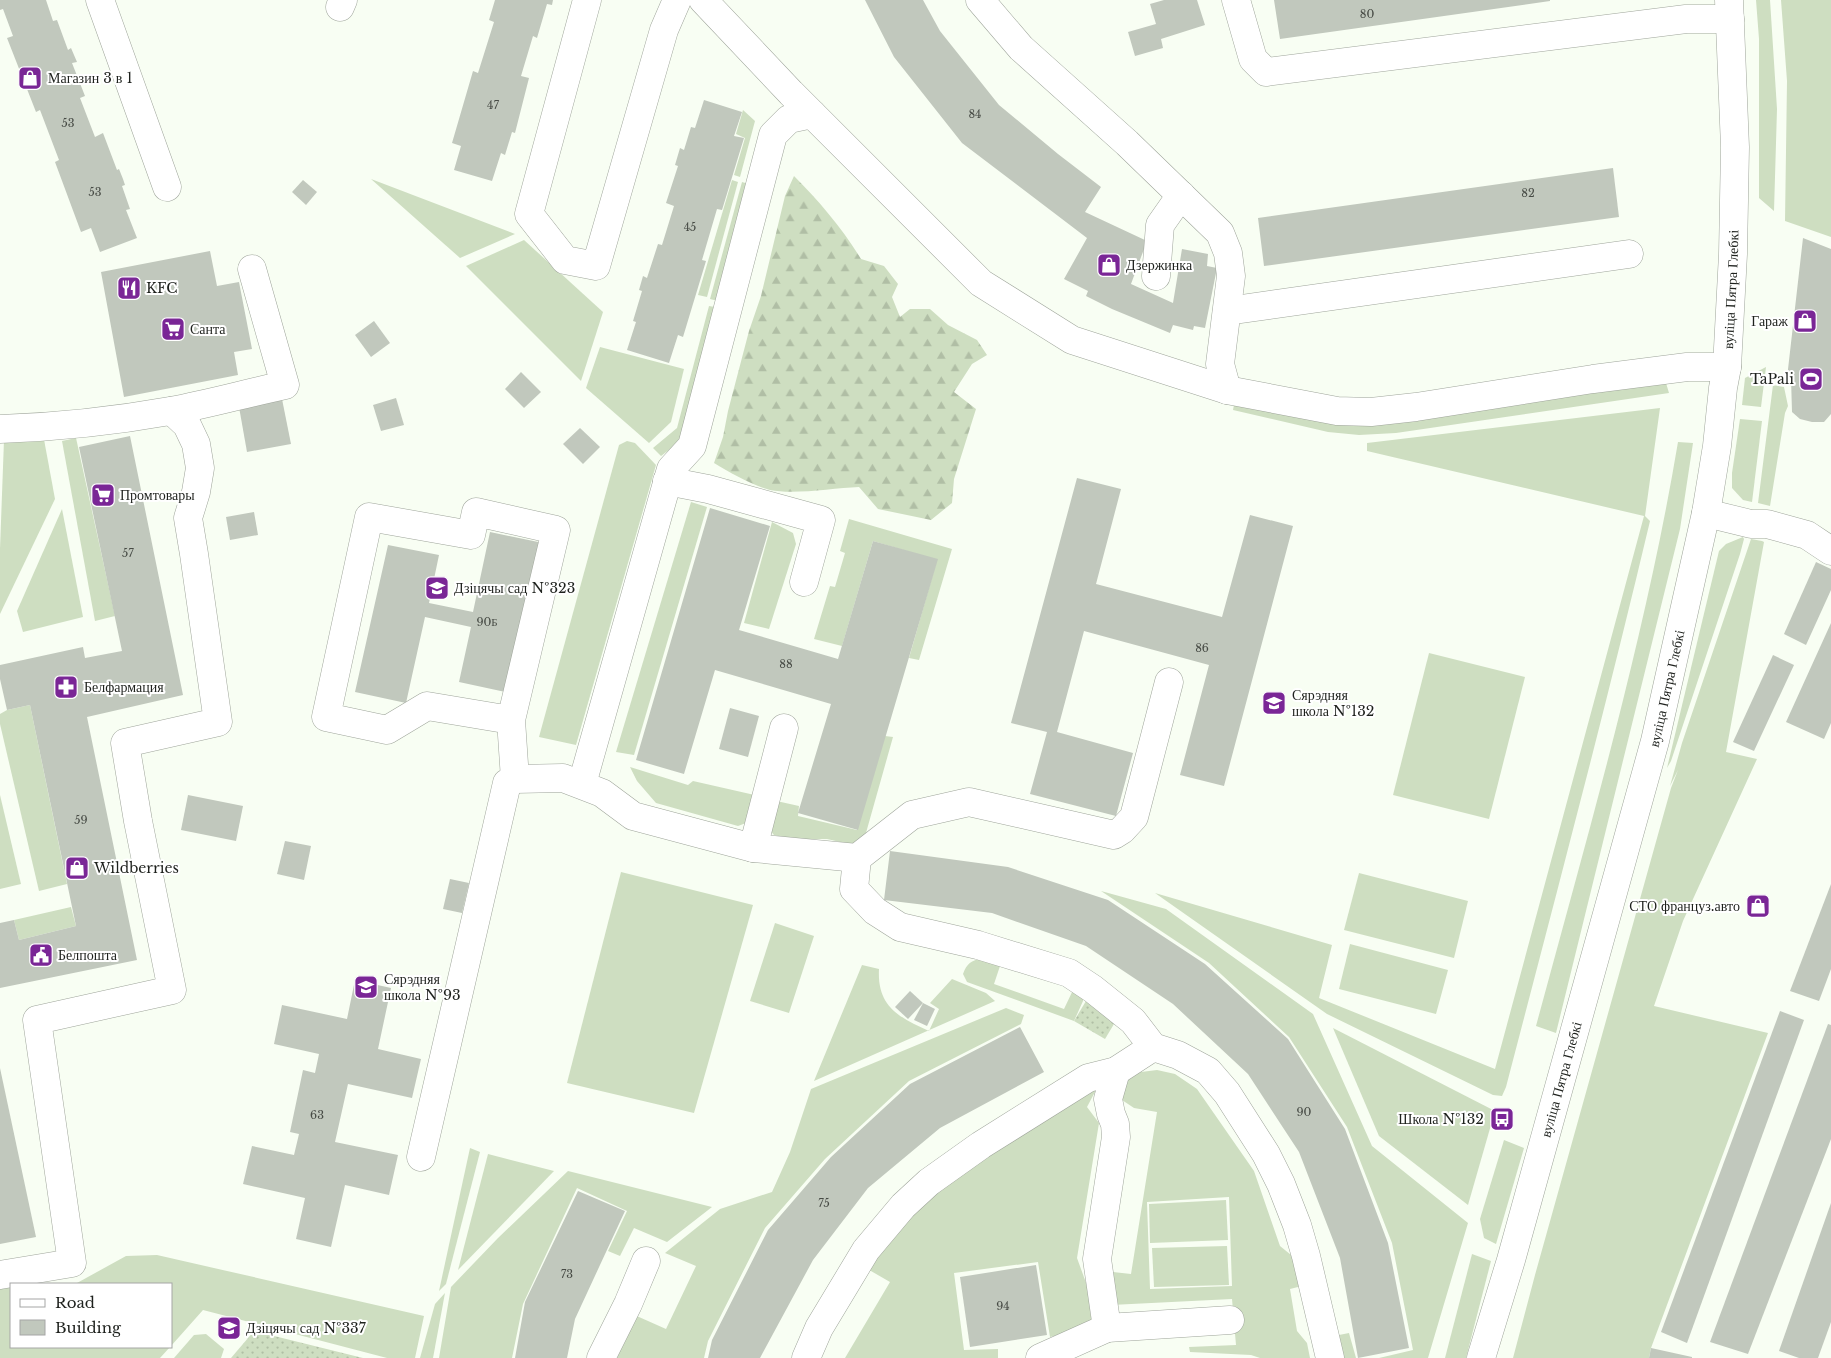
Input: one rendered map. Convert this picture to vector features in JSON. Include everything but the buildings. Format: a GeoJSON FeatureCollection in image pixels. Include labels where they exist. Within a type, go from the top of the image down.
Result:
{"type":"FeatureCollection","features":[{"type":"Feature","properties":{"kind":"main road"},"geometry":{"type":"LineString","coordinates":[[100,0],[167,187]]}},
{"type":"Feature","properties":{"kind":"main road"},"geometry":{"type":"LineString","coordinates":[[587,0],[529,214],[565,260],[596,266],[664,30],[677,0]]}},
{"type":"Feature","properties":{"kind":"main road"},"geometry":{"type":"LineString","coordinates":[[703,0],[812,114],[981,283],[1072,340],[1227,390],[1337,411],[1371,412],[1416,407],[1593,379],[1687,367],[1727,367]]}},
{"type":"Feature","properties":{"kind":"main road"},"geometry":{"type":"LineString","coordinates":[[980,0],[1021,48],[1127,143],[1220,233],[1228,253],[1231,276],[1220,364],[1227,390]]}},
{"type":"Feature","properties":{"kind":"main road"},"geometry":{"type":"LineString","coordinates":[[1236,0],[1253,59],[1266,72],[1686,19],[1730,9]]}},
{"type":"Feature","properties":{"kind":"main road","name":"вуліца Пятра Глебкі"},"geometry":{"type":"LineString","coordinates":[[1481,1358],[1655,741],[1706,513],[1727,367],[1733,254],[1735,147],[1730,9]]}},
{"type":"Feature","properties":{"kind":"main road"},"geometry":{"type":"LineString","coordinates":[[582,784],[667,481],[671,469],[692,446],[774,135],[789,119],[812,114]]}},
{"type":"Feature","properties":{"kind":"main road"},"geometry":{"type":"LineString","coordinates":[[1156,276],[1160,225],[1181,195]]}},
{"type":"Feature","properties":{"kind":"main road"},"geometry":{"type":"LineString","coordinates":[[1227,311],[1629,254]]}},
{"type":"Feature","properties":{"kind":"main road"},"geometry":{"type":"LineString","coordinates":[[0,429],[47,427],[172,411],[285,384],[252,269]]}},
{"type":"Feature","properties":{"kind":"main road"},"geometry":{"type":"LineString","coordinates":[[0,1276],[72,1263],[37,1020],[172,990],[124,743],[218,722],[188,518],[196,492],[200,468],[196,444],[187,425],[172,411]]}},
{"type":"Feature","properties":{"kind":"main road"},"geometry":{"type":"LineString","coordinates":[[667,481],[708,489],[821,520],[804,582]]}},
{"type":"Feature","properties":{"kind":"main road"},"geometry":{"type":"LineString","coordinates":[[511,720],[426,706],[387,730],[326,717],[370,517],[471,535],[476,512],[556,530],[511,720],[515,779]]}},
{"type":"Feature","properties":{"kind":"main road"},"geometry":{"type":"LineString","coordinates":[[1706,513],[1751,524],[1766,524],[1806,535],[1831,551]]}},
{"type":"Feature","properties":{"kind":"main road"},"geometry":{"type":"LineString","coordinates":[[421,1157],[508,783],[515,779],[563,778],[602,793],[633,816],[753,848],[857,858],[912,815],[969,802],[1114,835],[1122,830],[1134,817],[1169,682]]}},
{"type":"Feature","properties":{"kind":"main road"},"geometry":{"type":"LineString","coordinates":[[753,848],[784,728]]}},
{"type":"Feature","properties":{"kind":"main road"},"geometry":{"type":"LineString","coordinates":[[857,858],[854,889],[875,911],[900,926],[978,945],[1069,973],[1093,989],[1133,1021],[1153,1047],[1178,1055],[1208,1071],[1227,1093],[1266,1154],[1281,1184],[1297,1225],[1316,1293],[1330,1358]]}},
{"type":"Feature","properties":{"kind":"main road"},"geometry":{"type":"LineString","coordinates":[[806,1358],[819,1328],[862,1256],[903,1206],[929,1182],[954,1162],[1088,1078],[1116,1071],[1153,1047]]}},
{"type":"Feature","properties":{"kind":"main road"},"geometry":{"type":"LineString","coordinates":[[1107,1328],[1097,1259],[1116,1137],[1115,1124],[1108,1099],[1116,1071]]}},
{"type":"Feature","properties":{"kind":"main road"},"geometry":{"type":"LineString","coordinates":[[601,1358],[628,1304],[646,1262]]}},
{"type":"Feature","properties":{"kind":"main road"},"geometry":{"type":"LineString","coordinates":[[1040,1358],[1107,1328],[1230,1320]]}},
{"type":"Feature","properties":{"kind":"green space"},"geometry":{"type":"Polygon","coordinates":[[[1756,0],[1770,0],[1777,109],[1774,211],[1759,198],[1759,39],[1756,0]]]}},
{"type":"Feature","properties":{"kind":"green space"},"geometry":{"type":"Polygon","coordinates":[[[1781,0],[1831,0],[1831,237],[1785,221],[1787,81],[1781,0]]]}},
{"type":"Feature","properties":{"kind":"green space"},"geometry":{"type":"Polygon","coordinates":[[[743,110],[755,121],[740,177],[734,175],[745,138],[736,134],[743,110]]]}},
{"type":"Feature","properties":{"kind":"green space"},"geometry":{"type":"Polygon","coordinates":[[[794,176],[830,215],[861,259],[884,266],[898,284],[892,297],[900,317],[910,309],[930,309],[948,325],[977,340],[987,355],[972,364],[954,392],[976,409],[954,479],[952,503],[931,520],[878,509],[859,487],[802,492],[770,490],[748,482],[714,463],[723,437],[749,331],[761,296],[785,196],[794,176]]]}},
{"type":"Feature","properties":{"kind":"green space"},"geometry":{"type":"Polygon","coordinates":[[[371,179],[515,234],[460,258],[371,179]]]}},
{"type":"Feature","properties":{"kind":"green space"},"geometry":{"type":"Polygon","coordinates":[[[732,180],[738,182],[707,297],[698,295],[732,180]]]}},
{"type":"Feature","properties":{"kind":"green space"},"geometry":{"type":"Polygon","coordinates":[[[742,182],[752,185],[722,302],[710,299],[742,182]]]}},
{"type":"Feature","properties":{"kind":"green space"},"geometry":{"type":"Polygon","coordinates":[[[524,240],[603,312],[581,381],[466,266],[524,240]]]}},
{"type":"Feature","properties":{"kind":"green space"},"geometry":{"type":"Polygon","coordinates":[[[709,306],[720,308],[683,439],[661,456],[653,448],[677,428],[709,306]]]}},
{"type":"Feature","properties":{"kind":"green space"},"geometry":{"type":"Polygon","coordinates":[[[600,347],[684,369],[671,422],[649,443],[586,388],[600,347]]]}},
{"type":"Feature","properties":{"kind":"green space"},"geometry":{"type":"Polygon","coordinates":[[[1766,367],[1761,407],[1742,405],[1745,378],[1766,367]]]}},
{"type":"Feature","properties":{"kind":"green space"},"geometry":{"type":"Polygon","coordinates":[[[1666,383],[1669,393],[1396,433],[1359,435],[1328,432],[1233,410],[1235,399],[1440,413],[1666,383]]]}},
{"type":"Feature","properties":{"kind":"green space"},"geometry":{"type":"Polygon","coordinates":[[[1773,385],[1784,387],[1788,406],[1785,413],[1770,506],[1758,503],[1773,385]]]}},
{"type":"Feature","properties":{"kind":"green space"},"geometry":{"type":"Polygon","coordinates":[[[1660,408],[1645,516],[1650,521],[1633,592],[1580,805],[1506,1087],[1502,1096],[1493,1095],[1327,1014],[1155,893],[1332,945],[1319,998],[1495,1069],[1644,516],[1367,451],[1367,443],[1660,408]]]}},
{"type":"Feature","properties":{"kind":"green space"},"geometry":{"type":"Polygon","coordinates":[[[1740,419],[1762,421],[1752,502],[1743,500],[1732,488],[1732,473],[1740,419]]]}},
{"type":"Feature","properties":{"kind":"green space"},"geometry":{"type":"Polygon","coordinates":[[[43,434],[55,499],[0,614],[4,440],[43,434]]]}},
{"type":"Feature","properties":{"kind":"green space"},"geometry":{"type":"Polygon","coordinates":[[[76,438],[115,616],[95,621],[62,441],[76,438]]]}},
{"type":"Feature","properties":{"kind":"green space"},"geometry":{"type":"Polygon","coordinates":[[[627,441],[635,443],[656,465],[576,745],[539,737],[619,445],[627,441]]]}},
{"type":"Feature","properties":{"kind":"green space"},"geometry":{"type":"Polygon","coordinates":[[[1678,442],[1693,443],[1680,529],[1556,1033],[1536,1026],[1632,662],[1665,516],[1678,442]]]}},
{"type":"Feature","properties":{"kind":"green space"},"geometry":{"type":"Polygon","coordinates":[[[691,502],[707,507],[634,755],[616,752],[691,502]]]}},
{"type":"Feature","properties":{"kind":"green space"},"geometry":{"type":"Polygon","coordinates":[[[62,509],[83,617],[23,632],[17,611],[62,509]]]}},
{"type":"Feature","properties":{"kind":"green space"},"geometry":{"type":"Polygon","coordinates":[[[849,519],[952,549],[919,660],[909,658],[937,560],[873,541],[842,646],[814,639],[830,586],[835,587],[845,553],[840,551],[849,519]]]}},
{"type":"Feature","properties":{"kind":"green space"},"geometry":{"type":"Polygon","coordinates":[[[772,522],[793,533],[796,544],[769,629],[744,623],[772,522]]]}},
{"type":"Feature","properties":{"kind":"green space"},"geometry":{"type":"Polygon","coordinates":[[[1743,537],[1740,554],[1671,761],[1667,768],[1719,551],[1726,544],[1743,537]]]}},
{"type":"Feature","properties":{"kind":"green space"},"geometry":{"type":"Polygon","coordinates":[[[1751,539],[1764,542],[1726,752],[1757,759],[1683,921],[1654,1006],[1768,1033],[1651,1348],[1649,1358],[1513,1358],[1671,788],[1678,770],[1670,786],[1682,743],[1751,539]]]}},
{"type":"Feature","properties":{"kind":"green space"},"geometry":{"type":"Polygon","coordinates":[[[1429,653],[1525,677],[1489,819],[1393,795],[1429,653]]]}},
{"type":"Feature","properties":{"kind":"green space"},"geometry":{"type":"Polygon","coordinates":[[[30,705],[67,884],[39,891],[0,724],[0,714],[7,710],[30,705]]]}},
{"type":"Feature","properties":{"kind":"green space"},"geometry":{"type":"Polygon","coordinates":[[[885,736],[893,737],[864,840],[849,844],[827,839],[791,839],[774,835],[769,829],[772,800],[799,806],[798,816],[857,830],[885,736]]]}},
{"type":"Feature","properties":{"kind":"green space"},"geometry":{"type":"Polygon","coordinates":[[[630,767],[688,785],[693,781],[759,796],[746,823],[738,826],[656,803],[637,781],[630,767]]]}},
{"type":"Feature","properties":{"kind":"green space"},"geometry":{"type":"Polygon","coordinates":[[[0,795],[21,884],[0,889],[0,795]]]}},
{"type":"Feature","properties":{"kind":"green space"},"geometry":{"type":"Polygon","coordinates":[[[621,872],[753,905],[694,1113],[567,1083],[621,872]]]}},
{"type":"Feature","properties":{"kind":"green space"},"geometry":{"type":"Polygon","coordinates":[[[1359,873],[1468,901],[1454,958],[1344,930],[1359,873]]]}},
{"type":"Feature","properties":{"kind":"green space"},"geometry":{"type":"Polygon","coordinates":[[[1101,891],[1166,909],[1313,1014],[1372,1146],[1468,1223],[1428,1358],[1379,1358],[1413,1350],[1392,1243],[1347,1127],[1289,1037],[1209,963],[1101,891]]]}},
{"type":"Feature","properties":{"kind":"green space"},"geometry":{"type":"Polygon","coordinates":[[[71,907],[76,926],[19,940],[14,920],[71,907]]]}},
{"type":"Feature","properties":{"kind":"green space"},"geometry":{"type":"Polygon","coordinates":[[[775,923],[814,936],[789,1013],[750,1001],[775,923]]]}},
{"type":"Feature","properties":{"kind":"green space"},"geometry":{"type":"Polygon","coordinates":[[[1350,944],[1448,970],[1436,1014],[1339,989],[1350,944]]]}},
{"type":"Feature","properties":{"kind":"green space"},"geometry":{"type":"Polygon","coordinates":[[[982,958],[1001,963],[994,984],[1064,1009],[1074,988],[1083,995],[1083,1001],[1074,1021],[967,982],[963,974],[966,967],[972,961],[982,958]]]}},
{"type":"Feature","properties":{"kind":"green space"},"geometry":{"type":"Polygon","coordinates":[[[862,965],[879,969],[879,982],[882,992],[892,1009],[908,1021],[928,1031],[814,1081],[862,965]]]}},
{"type":"Feature","properties":{"kind":"green space"},"geometry":{"type":"Polygon","coordinates":[[[952,979],[986,993],[995,1001],[929,1030],[939,1009],[930,1003],[952,979]]]}},
{"type":"Feature","properties":{"kind":"green space"},"geometry":{"type":"Polygon","coordinates":[[[1086,1001],[1117,1019],[1105,1039],[1074,1021],[1086,1001]]]}},
{"type":"Feature","properties":{"kind":"green space"},"geometry":{"type":"Polygon","coordinates":[[[1006,1008],[1024,1015],[1021,1024],[909,1081],[825,1159],[765,1228],[708,1341],[704,1358],[609,1358],[630,1313],[666,1329],[696,1266],[665,1253],[720,1209],[772,1192],[790,1152],[811,1089],[1006,1008]]]}},
{"type":"Feature","properties":{"kind":"green space"},"geometry":{"type":"Polygon","coordinates":[[[1333,1028],[1495,1111],[1468,1205],[1379,1136],[1333,1028]]]}},
{"type":"Feature","properties":{"kind":"green space"},"geometry":{"type":"Polygon","coordinates":[[[1157,1070],[1175,1074],[1197,1089],[1254,1171],[1280,1246],[1296,1259],[1302,1286],[1290,1289],[1297,1331],[1307,1343],[1310,1358],[1260,1358],[1251,1355],[1190,1352],[1189,1347],[1236,1345],[1232,1299],[1111,1305],[1104,1271],[1131,1274],[1157,1112],[1134,1108],[1122,1100],[1122,1090],[1127,1077],[1141,1072],[1157,1070]],[[1229,1197],[1147,1202],[1150,1289],[1232,1286],[1229,1197]]]}},
{"type":"Feature","properties":{"kind":"green space"},"geometry":{"type":"Polygon","coordinates":[[[1096,1090],[1087,1107],[1099,1123],[1077,1258],[1093,1302],[1090,1306],[1092,1327],[1050,1337],[1038,1262],[954,1273],[964,1350],[998,1349],[998,1358],[845,1358],[890,1282],[864,1267],[933,1183],[1064,1099],[1096,1090]]]}},
{"type":"Feature","properties":{"kind":"green space"},"geometry":{"type":"Polygon","coordinates":[[[1504,1140],[1524,1148],[1496,1244],[1484,1238],[1480,1219],[1504,1140]]]}},
{"type":"Feature","properties":{"kind":"green space"},"geometry":{"type":"Polygon","coordinates":[[[470,1148],[480,1152],[446,1284],[439,1291],[470,1148]]]}},
{"type":"Feature","properties":{"kind":"green space"},"geometry":{"type":"Polygon","coordinates":[[[488,1154],[554,1171],[458,1270],[488,1154]]]}},
{"type":"Feature","properties":{"kind":"green space"},"geometry":{"type":"Polygon","coordinates":[[[568,1171],[712,1207],[667,1242],[634,1228],[620,1256],[608,1251],[627,1211],[577,1188],[523,1304],[512,1358],[439,1358],[451,1287],[498,1238],[568,1171]]]}},
{"type":"Feature","properties":{"kind":"green space"},"geometry":{"type":"Polygon","coordinates":[[[1226,1200],[1228,1240],[1150,1243],[1149,1204],[1226,1200]]]}},
{"type":"Feature","properties":{"kind":"green space"},"geometry":{"type":"Polygon","coordinates":[[[1227,1246],[1229,1285],[1154,1287],[1152,1248],[1227,1246]]]}},
{"type":"Feature","properties":{"kind":"green space"},"geometry":{"type":"Polygon","coordinates":[[[1472,1254],[1491,1261],[1466,1358],[1445,1358],[1472,1254]]]}},
{"type":"Feature","properties":{"kind":"green space"},"geometry":{"type":"Polygon","coordinates":[[[157,1255],[424,1316],[415,1358],[387,1358],[203,1310],[172,1345],[172,1283],[77,1283],[126,1256],[157,1255]]]}},
{"type":"Feature","properties":{"kind":"green space"},"geometry":{"type":"Polygon","coordinates":[[[10,1287],[10,1348],[169,1348],[160,1358],[0,1358],[0,1288],[10,1287]]]}},
{"type":"Feature","properties":{"kind":"green space"},"geometry":{"type":"Polygon","coordinates":[[[445,1293],[433,1358],[420,1358],[435,1304],[445,1293]]]}},
{"type":"Feature","properties":{"kind":"green space"},"geometry":{"type":"Polygon","coordinates":[[[254,1331],[363,1358],[231,1358],[254,1331]]]}},
{"type":"Feature","properties":{"kind":"green space"},"geometry":{"type":"Polygon","coordinates":[[[1349,1333],[1356,1358],[1344,1358],[1339,1335],[1349,1333]]]}},
{"type":"Feature","properties":{"kind":"green space"},"geometry":{"type":"Polygon","coordinates":[[[206,1334],[224,1349],[221,1358],[174,1358],[194,1335],[206,1334]]]}},
{"type":"Feature","properties":{"kind":"place","name":"Магазин 3 в 1"},"geometry":{"type":"Point","coordinates":[30,78]}},
{"type":"Feature","properties":{"kind":"place","name":"Дзержинка"},"geometry":{"type":"Point","coordinates":[1109,265]}},
{"type":"Feature","properties":{"kind":"place","name":"KFC"},"geometry":{"type":"Point","coordinates":[129,288]}},
{"type":"Feature","properties":{"kind":"place","name":"Гараж"},"geometry":{"type":"Point","coordinates":[1805,321]}},
{"type":"Feature","properties":{"kind":"place","name":"Санта"},"geometry":{"type":"Point","coordinates":[173,329]}},
{"type":"Feature","properties":{"kind":"place","name":"TaPali"},"geometry":{"type":"Point","coordinates":[1811,379]}},
{"type":"Feature","properties":{"kind":"place","name":"Промтовары"},"geometry":{"type":"Point","coordinates":[103,495]}},
{"type":"Feature","properties":{"kind":"place","name":"Дзіцячы сад №323"},"geometry":{"type":"Point","coordinates":[437,588]}},
{"type":"Feature","properties":{"kind":"place","name":"Белфармация"},"geometry":{"type":"Point","coordinates":[66,687]}},
{"type":"Feature","properties":{"kind":"place","name":"Сярэдняя школа №132"},"geometry":{"type":"Point","coordinates":[1274,703]}},
{"type":"Feature","properties":{"kind":"place","name":"Wildberries"},"geometry":{"type":"Point","coordinates":[77,868]}},
{"type":"Feature","properties":{"kind":"place","name":"СТО француз.авто"},"geometry":{"type":"Point","coordinates":[1758,906]}},
{"type":"Feature","properties":{"kind":"place","name":"Белпошта"},"geometry":{"type":"Point","coordinates":[41,955]}},
{"type":"Feature","properties":{"kind":"place","name":"Сярэдняя школа №93"},"geometry":{"type":"Point","coordinates":[366,987]}},
{"type":"Feature","properties":{"kind":"place","name":"Школа №132"},"geometry":{"type":"Point","coordinates":[1502,1119]}},
{"type":"Feature","properties":{"kind":"place","name":"Дзіцячы сад №337"},"geometry":{"type":"Point","coordinates":[229,1328]}}]}
